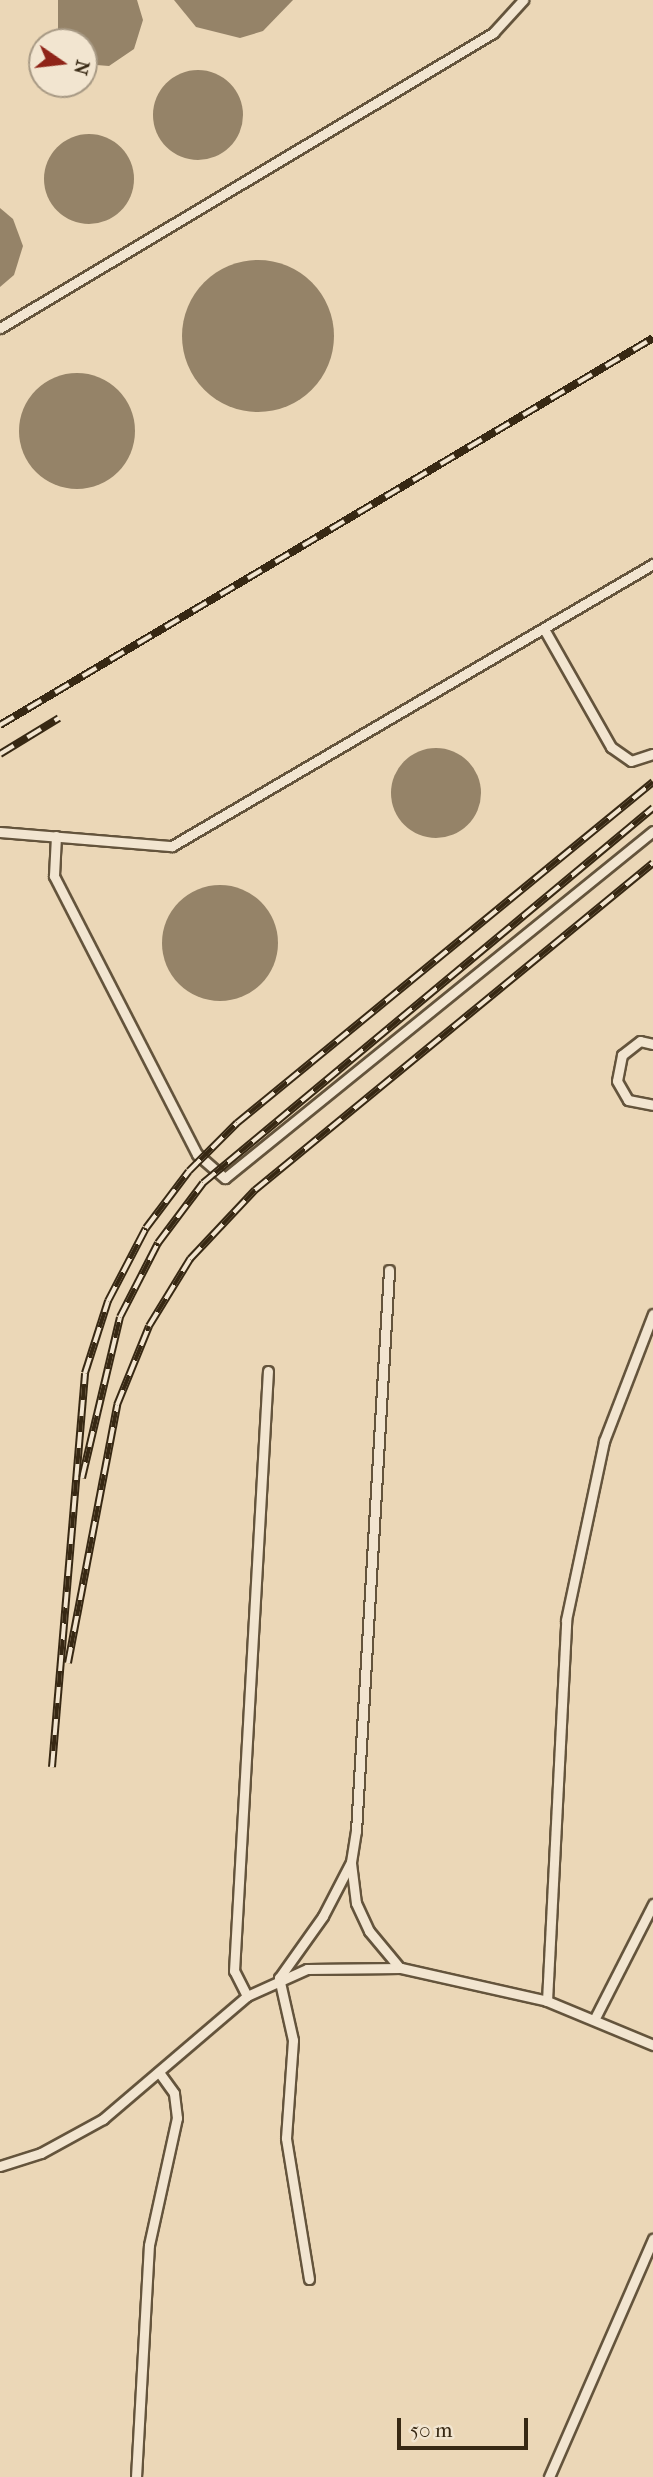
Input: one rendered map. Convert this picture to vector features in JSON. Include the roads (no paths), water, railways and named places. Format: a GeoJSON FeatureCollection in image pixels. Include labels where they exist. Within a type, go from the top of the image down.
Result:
{"type":"FeatureCollection","features":[{"type":"Feature","properties":{"kind":"lane"},"geometry":{"type":"LineString","coordinates":[[0,328],[493,33],[523,0]]}},
{"type":"Feature","properties":{"kind":"lane"},"geometry":{"type":"LineString","coordinates":[[0,832],[172,845],[653,564]]}},
{"type":"Feature","properties":{"kind":"lane"},"geometry":{"type":"LineString","coordinates":[[544,629],[611,747],[631,761],[653,754]]}},
{"type":"Feature","properties":{"kind":"lane"},"geometry":{"type":"LineString","coordinates":[[56,836],[54,876],[197,1154],[225,1178],[653,831]]}},
{"type":"Feature","properties":{"kind":"lane"},"geometry":{"type":"LineString","coordinates":[[653,1044],[640,1041],[622,1055],[617,1082],[628,1100],[653,1105]]}},
{"type":"Feature","properties":{"kind":"lane"},"geometry":{"type":"LineString","coordinates":[[390,1270],[351,1862],[356,1903],[369,1931],[401,1968]]}},
{"type":"Feature","properties":{"kind":"lane"},"geometry":{"type":"LineString","coordinates":[[547,2001],[566,1620],[604,1441],[653,1314]]}},
{"type":"Feature","properties":{"kind":"lane"},"geometry":{"type":"LineString","coordinates":[[247,1996],[234,1971],[268,1371]]}},
{"type":"Feature","properties":{"kind":"lane"},"geometry":{"type":"LineString","coordinates":[[309,2279],[286,2138],[293,2040],[279,1978],[351,1862]]}},
{"type":"Feature","properties":{"kind":"lane"},"geometry":{"type":"LineString","coordinates":[[596,2018],[653,1904]]}},
{"type":"Feature","properties":{"kind":"lane"},"geometry":{"type":"LineString","coordinates":[[0,2166],[41,2153],[103,2119],[247,1996],[279,1978],[339,1964],[401,1968],[547,2001],[596,2018],[653,2045]]}},
{"type":"Feature","properties":{"kind":"lane"},"geometry":{"type":"LineString","coordinates":[[136,2477],[149,2245],[177,2118],[174,2093],[159,2072]]}},
{"type":"Feature","properties":{"kind":"lane"},"geometry":{"type":"LineString","coordinates":[[549,2477],[653,2239]]}},
{"type":"Feature","properties":{"kind":"railway"},"geometry":{"type":"LineString","coordinates":[[0,725],[653,338]]}},
{"type":"Feature","properties":{"kind":"railway"},"geometry":{"type":"LineString","coordinates":[[0,754],[59,718]]}},
{"type":"Feature","properties":{"kind":"railway"},"geometry":{"type":"LineString","coordinates":[[52,1767],[85,1373],[108,1301],[146,1228],[189,1171],[237,1123],[653,782]]}},
{"type":"Feature","properties":{"kind":"railway"},"geometry":{"type":"LineString","coordinates":[[82,1478],[120,1317],[158,1243],[203,1183],[653,808]]}},
{"type":"Feature","properties":{"kind":"railway"},"geometry":{"type":"LineString","coordinates":[[68,1663],[117,1405],[149,1326],[190,1259],[255,1190],[653,863]]}}]}
